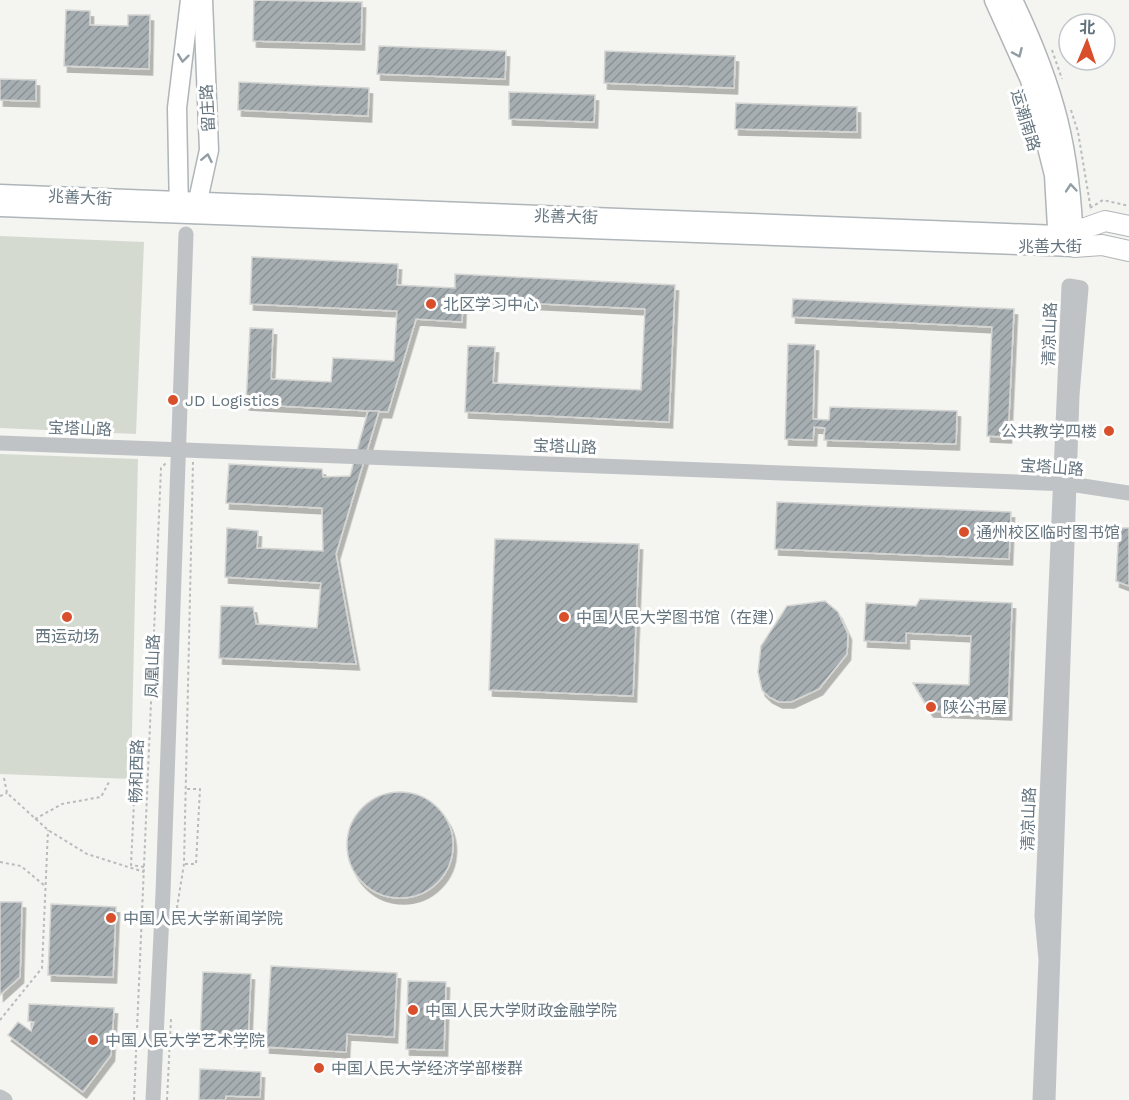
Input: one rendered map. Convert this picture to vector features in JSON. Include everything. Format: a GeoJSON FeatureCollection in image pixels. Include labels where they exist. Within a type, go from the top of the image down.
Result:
{"type":"FeatureCollection","features":[{"type":"Feature","properties":{"kind":"main road","name":"留庄路"},"geometry":{"type":"LineString","coordinates":[[187,208],[177,108],[190,0]]}},
{"type":"Feature","properties":{"kind":"main road","name":"留庄路"},"geometry":{"type":"LineString","coordinates":[[187,208],[209,150],[204,0]]}},
{"type":"Feature","properties":{"kind":"main road","name":"运潮南路"},"geometry":{"type":"LineString","coordinates":[[994,0],[1030,80],[1054,175],[1066,240]]}},
{"type":"Feature","properties":{"kind":"main road","name":"运潮南路"},"geometry":{"type":"LineString","coordinates":[[1013,0],[1036,49],[1053,95],[1066,150],[1066,240]]}},
{"type":"Feature","properties":{"kind":"main road","name":"兆善大街"},"geometry":{"type":"LineString","coordinates":[[0,194],[187,208]]}},
{"type":"Feature","properties":{"kind":"main road","name":"兆善大街"},"geometry":{"type":"LineString","coordinates":[[0,207],[187,208],[1066,240],[1129,251]]}},
{"type":"Feature","properties":{"kind":"main road","name":"兆善大街"},"geometry":{"type":"LineString","coordinates":[[1066,240],[1105,221],[1129,226]]}},
{"type":"Feature","properties":{"kind":"street","name":"凤凰山路"},"geometry":{"type":"LineString","coordinates":[[153,1100],[186,451],[186,234]]}},
{"type":"Feature","properties":{"kind":"street","name":"清凉山路"},"geometry":{"type":"LineString","coordinates":[[1040,1100],[1046,960],[1042,916],[1066,484],[1081,288],[1069,286],[1066,484],[1048,1100]]}},
{"type":"Feature","properties":{"kind":"street","name":"宝塔山路"},"geometry":{"type":"LineString","coordinates":[[0,443],[1066,484],[1129,493]]}},
{"type":"Feature","properties":{"kind":"street"},"geometry":{"type":"LineString","coordinates":[[0,1097],[5,1100]]}},
{"type":"Feature","properties":{"kind":"path","name":"畅和西路"},"geometry":{"type":"LineString","coordinates":[[134,1100],[161,468],[186,451]]}},
{"type":"Feature","properties":{"kind":"path"},"geometry":{"type":"LineString","coordinates":[[175,923],[184,864],[186,789],[186,451]]}},
{"type":"Feature","properties":{"kind":"path"},"geometry":{"type":"LineString","coordinates":[[4,778],[7,793],[48,830],[87,854],[144,872]]}},
{"type":"Feature","properties":{"kind":"path"},"geometry":{"type":"LineString","coordinates":[[144,867],[131,865],[135,781],[148,782]]}},
{"type":"Feature","properties":{"kind":"path"},"geometry":{"type":"LineString","coordinates":[[35,819],[62,804],[101,797],[109,782]]}},
{"type":"Feature","properties":{"kind":"path"},"geometry":{"type":"LineString","coordinates":[[184,864],[195,864],[200,789],[186,789]]}},
{"type":"Feature","properties":{"kind":"path"},"geometry":{"type":"LineString","coordinates":[[0,796],[7,793]]}},
{"type":"Feature","properties":{"kind":"path"},"geometry":{"type":"LineString","coordinates":[[0,1020],[42,968],[48,830]]}},
{"type":"Feature","properties":{"kind":"path"},"geometry":{"type":"LineString","coordinates":[[0,862],[21,866],[45,886]]}},
{"type":"Feature","properties":{"kind":"path"},"geometry":{"type":"LineString","coordinates":[[167,1100],[171,1017]]}},
{"type":"Feature","properties":{"kind":"shaded area"},"geometry":{"type":"Polygon","coordinates":[[[0,236],[144,242],[136,434],[0,428],[0,236]]]}},
{"type":"Feature","properties":{"kind":"shaded area","name":"西运动场"},"geometry":{"type":"Polygon","coordinates":[[[0,454],[138,459],[131,779],[0,774],[0,454]]]}},
{"type":"Feature","properties":{"kind":"building"},"geometry":{"type":"Polygon","coordinates":[[[254,0],[362,2],[361,44],[253,41],[254,0]]]}},
{"type":"Feature","properties":{"kind":"building"},"geometry":{"type":"Polygon","coordinates":[[[66,10],[90,11],[90,25],[128,26],[128,15],[150,15],[149,69],[64,66],[66,10]]]}},
{"type":"Feature","properties":{"kind":"building"},"geometry":{"type":"Polygon","coordinates":[[[379,46],[506,51],[505,79],[377,74],[379,46]]]}},
{"type":"Feature","properties":{"kind":"building"},"geometry":{"type":"Polygon","coordinates":[[[605,51],[735,56],[734,88],[604,83],[605,51]]]}},
{"type":"Feature","properties":{"kind":"building"},"geometry":{"type":"Polygon","coordinates":[[[0,79],[36,80],[36,101],[0,100],[0,79]]]}},
{"type":"Feature","properties":{"kind":"building"},"geometry":{"type":"Polygon","coordinates":[[[239,82],[369,88],[368,116],[238,110],[239,82]]]}},
{"type":"Feature","properties":{"kind":"building"},"geometry":{"type":"Polygon","coordinates":[[[509,92],[595,95],[594,122],[509,119],[509,92]]]}},
{"type":"Feature","properties":{"kind":"building"},"geometry":{"type":"Polygon","coordinates":[[[736,103],[857,107],[857,132],[735,129],[736,103]]]}},
{"type":"Feature","properties":{"kind":"building"},"geometry":{"type":"Polygon","coordinates":[[[252,257],[398,264],[397,285],[455,288],[455,274],[675,285],[669,422],[465,412],[468,346],[495,347],[493,383],[641,390],[645,309],[463,300],[462,322],[416,319],[388,412],[246,404],[250,328],[273,329],[271,379],[331,382],[333,358],[394,361],[397,311],[250,304],[252,257]]]}},
{"type":"Feature","properties":{"kind":"building"},"geometry":{"type":"Polygon","coordinates":[[[793,299],[1014,309],[1008,437],[987,436],[992,327],[792,317],[793,299]]]}},
{"type":"Feature","properties":{"kind":"building"},"geometry":{"type":"Polygon","coordinates":[[[788,344],[815,345],[813,419],[829,420],[830,407],[957,411],[956,444],[824,440],[825,428],[814,427],[813,440],[785,439],[788,344]]]}},
{"type":"Feature","properties":{"kind":"building"},"geometry":{"type":"Polygon","coordinates":[[[368,411],[379,411],[336,554],[356,664],[219,658],[221,606],[253,607],[256,624],[317,628],[321,583],[225,577],[227,528],[258,531],[257,548],[323,551],[322,508],[226,503],[229,464],[322,469],[323,477],[350,476],[368,411]]]}},
{"type":"Feature","properties":{"kind":"building"},"geometry":{"type":"Polygon","coordinates":[[[777,502],[1011,512],[1009,559],[775,549],[777,502]]]}},
{"type":"Feature","properties":{"kind":"building"},"geometry":{"type":"Polygon","coordinates":[[[1119,528],[1129,528],[1129,586],[1116,581],[1119,528]]]}},
{"type":"Feature","properties":{"kind":"building","name":"中国人民大学图书馆（在建）"},"geometry":{"type":"Polygon","coordinates":[[[495,539],[639,544],[633,696],[489,690],[495,539]]]}},
{"type":"Feature","properties":{"kind":"building"},"geometry":{"type":"Polygon","coordinates":[[[920,599],[1012,603],[1008,714],[930,711],[913,683],[969,685],[971,636],[906,633],[906,643],[864,641],[866,603],[916,606],[920,599]]]}},
{"type":"Feature","properties":{"kind":"building"},"geometry":{"type":"Polygon","coordinates":[[[825,601],[838,612],[848,634],[847,654],[819,689],[791,702],[779,702],[769,697],[762,690],[758,672],[761,646],[787,606],[825,601]]]}},
{"type":"Feature","properties":{"kind":"building"},"geometry":{"type":"Polygon","coordinates":[[[400,792],[420,796],[437,808],[449,825],[453,845],[449,865],[437,882],[420,894],[400,898],[380,894],[363,882],[351,865],[347,845],[351,825],[363,808],[380,796],[400,792]]]}},
{"type":"Feature","properties":{"kind":"building"},"geometry":{"type":"Polygon","coordinates":[[[0,902],[22,902],[20,977],[0,995],[0,902]]]}},
{"type":"Feature","properties":{"kind":"building"},"geometry":{"type":"Polygon","coordinates":[[[51,904],[116,907],[113,977],[48,975],[51,904]]]}},
{"type":"Feature","properties":{"kind":"building"},"geometry":{"type":"Polygon","coordinates":[[[271,966],[397,973],[394,1037],[347,1034],[346,1052],[266,1047],[271,966]]]}},
{"type":"Feature","properties":{"kind":"building"},"geometry":{"type":"Polygon","coordinates":[[[203,972],[251,974],[248,1042],[200,1040],[203,972]]]}},
{"type":"Feature","properties":{"kind":"building"},"geometry":{"type":"Polygon","coordinates":[[[408,981],[446,982],[444,1050],[406,1049],[408,981]]]}},
{"type":"Feature","properties":{"kind":"building"},"geometry":{"type":"Polygon","coordinates":[[[29,1004],[114,1008],[111,1055],[83,1092],[8,1035],[18,1022],[31,1031],[34,1022],[28,1021],[29,1004]]]}},
{"type":"Feature","properties":{"kind":"building"},"geometry":{"type":"Polygon","coordinates":[[[200,1069],[261,1072],[260,1097],[226,1096],[225,1100],[199,1100],[200,1069]]]}},
{"type":"Feature","properties":{"kind":"place","name":"北区学习中心"},"geometry":{"type":"Point","coordinates":[431,304]}},
{"type":"Feature","properties":{"kind":"place","name":"JD Logistics"},"geometry":{"type":"Point","coordinates":[173,400]}},
{"type":"Feature","properties":{"kind":"place","name":"公共教学四楼"},"geometry":{"type":"Point","coordinates":[1109,431]}},
{"type":"Feature","properties":{"kind":"place","name":"通州校区临时图书馆"},"geometry":{"type":"Point","coordinates":[964,532]}},
{"type":"Feature","properties":{"kind":"place","name":"西运动场"},"geometry":{"type":"Point","coordinates":[67,617]}},
{"type":"Feature","properties":{"kind":"place","name":"中国人民大学图书馆（在建）"},"geometry":{"type":"Point","coordinates":[564,617]}},
{"type":"Feature","properties":{"kind":"place","name":"陕公书屋"},"geometry":{"type":"Point","coordinates":[931,707]}},
{"type":"Feature","properties":{"kind":"place","name":"中国人民大学新闻学院"},"geometry":{"type":"Point","coordinates":[111,918]}},
{"type":"Feature","properties":{"kind":"place","name":"中国人民大学财政金融学院"},"geometry":{"type":"Point","coordinates":[413,1010]}},
{"type":"Feature","properties":{"kind":"place","name":"中国人民大学艺术学院"},"geometry":{"type":"Point","coordinates":[93,1040]}},
{"type":"Feature","properties":{"kind":"place","name":"中国人民大学经济学部楼群"},"geometry":{"type":"Point","coordinates":[319,1068]}}]}
